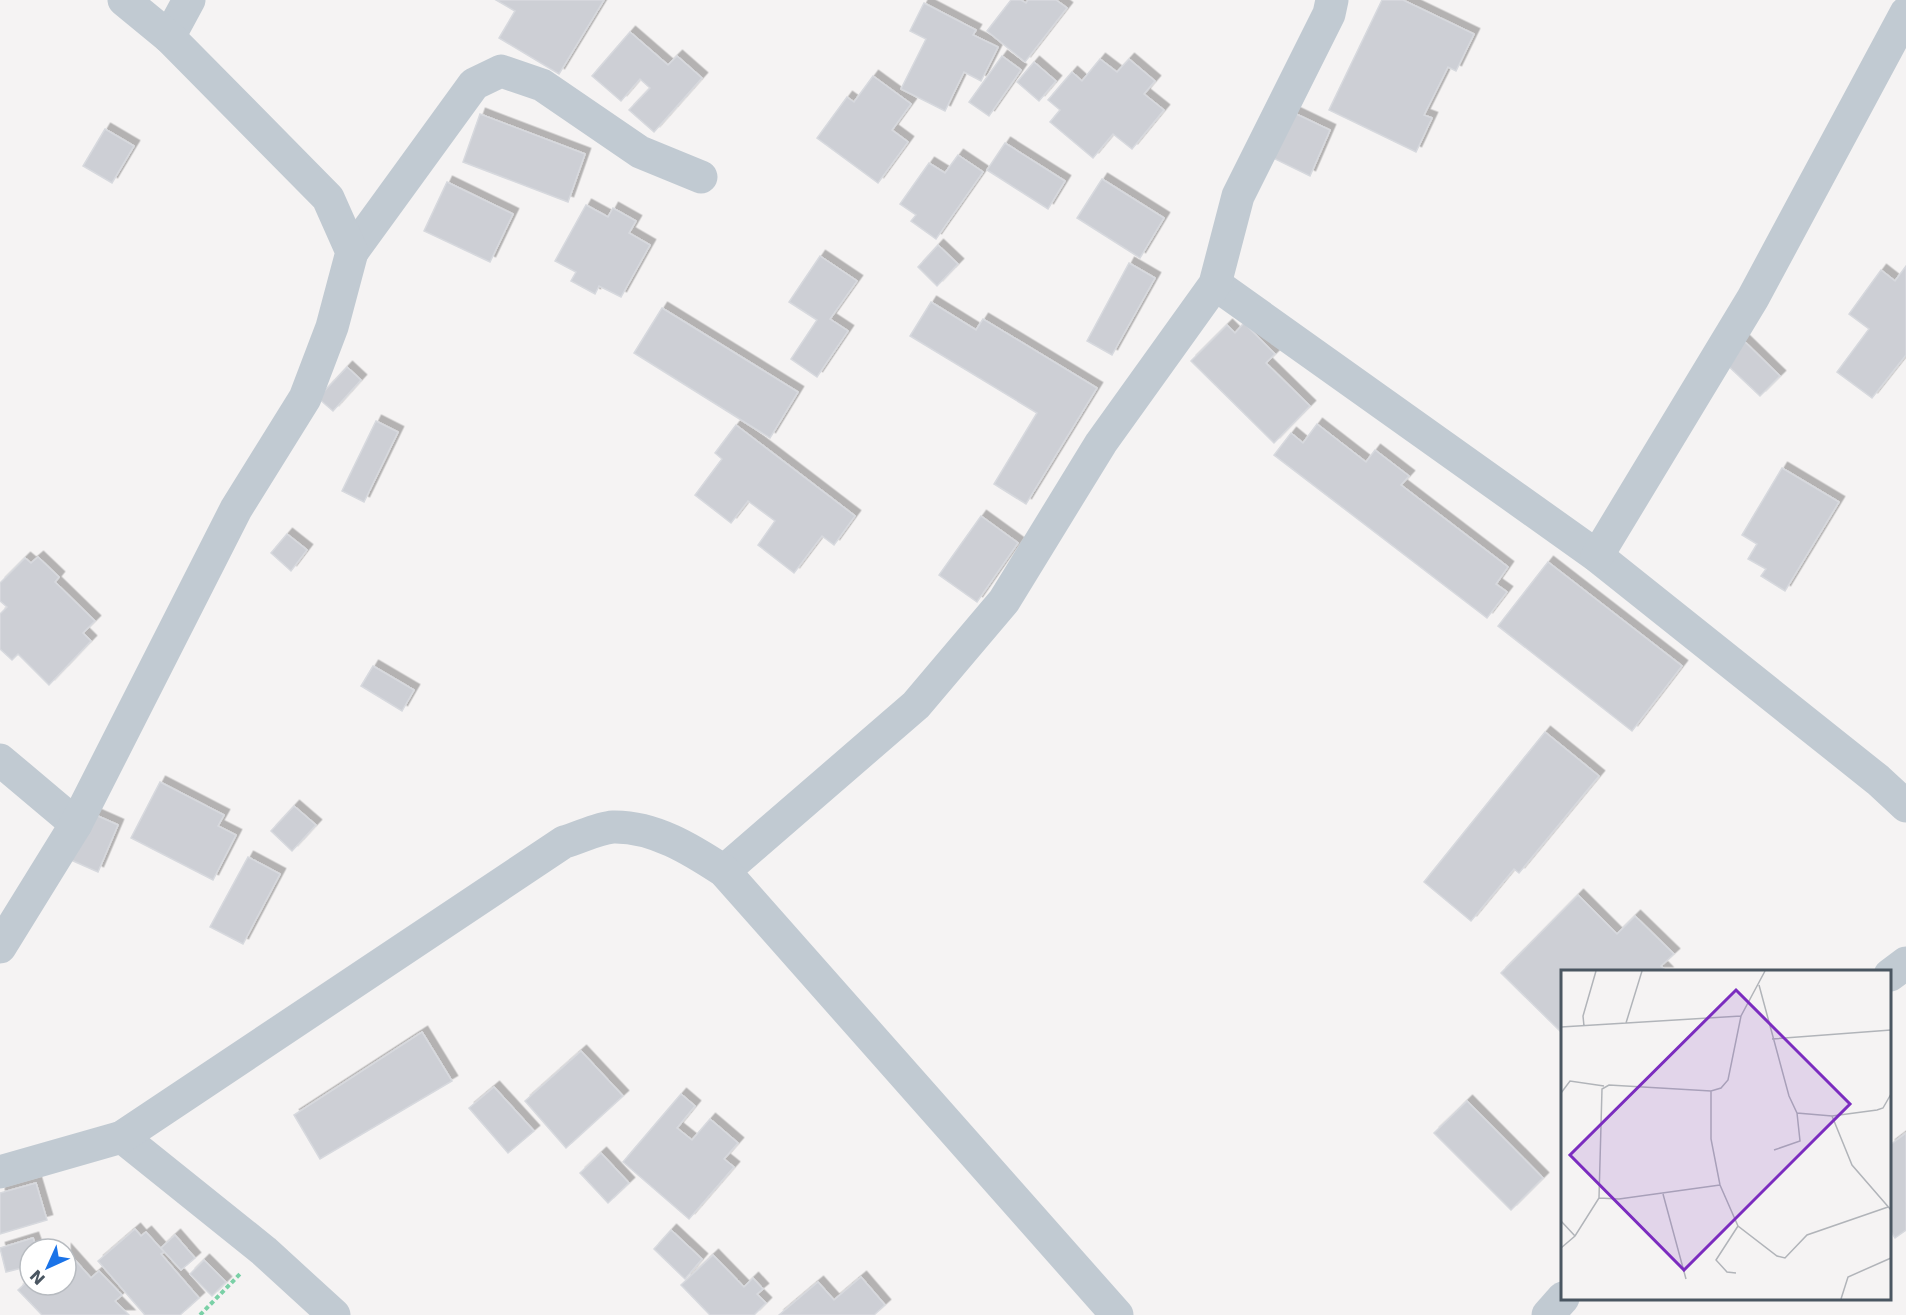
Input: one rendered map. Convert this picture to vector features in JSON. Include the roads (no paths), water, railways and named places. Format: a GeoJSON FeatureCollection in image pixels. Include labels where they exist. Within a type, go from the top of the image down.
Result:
{"type":"FeatureCollection","features":[{"type":"Feature","properties":{"kind":"street"},"geometry":{"type":"LineString","coordinates":[[124,0],[169,37],[328,198],[352,252]]}},
{"type":"Feature","properties":{"kind":"street"},"geometry":{"type":"LineString","coordinates":[[169,37],[189,0]]}},
{"type":"Feature","properties":{"kind":"street"},"geometry":{"type":"LineString","coordinates":[[724,872],[916,705],[1004,601],[1101,443],[1215,284],[1238,196],[1329,14],[1332,0]]}},
{"type":"Feature","properties":{"kind":"street"},"geometry":{"type":"LineString","coordinates":[[1597,556],[1753,298],[1906,13]]}},
{"type":"Feature","properties":{"kind":"street"},"geometry":{"type":"LineString","coordinates":[[0,947],[76,824],[236,509],[304,398],[332,327],[352,252],[474,84],[501,71],[542,85],[640,153],[701,177]]}},
{"type":"Feature","properties":{"kind":"street"},"geometry":{"type":"LineString","coordinates":[[1215,284],[1597,556],[1878,780],[1906,806]]}},
{"type":"Feature","properties":{"kind":"street"},"geometry":{"type":"LineString","coordinates":[[0,760],[76,824]]}},
{"type":"Feature","properties":{"kind":"street"},"geometry":{"type":"LineString","coordinates":[[0,1172],[122,1137],[564,842],[613,827],[652,833],[694,852],[724,872],[1117,1315]]}},
{"type":"Feature","properties":{"kind":"street"},"geometry":{"type":"LineString","coordinates":[[1891,974],[1906,963]]}},
{"type":"Feature","properties":{"kind":"street"},"geometry":{"type":"LineString","coordinates":[[122,1137],[264,1251],[334,1315]]}},
{"type":"Feature","properties":{"kind":"street"},"geometry":{"type":"LineString","coordinates":[[1548,1315],[1562,1300]]}}]}
